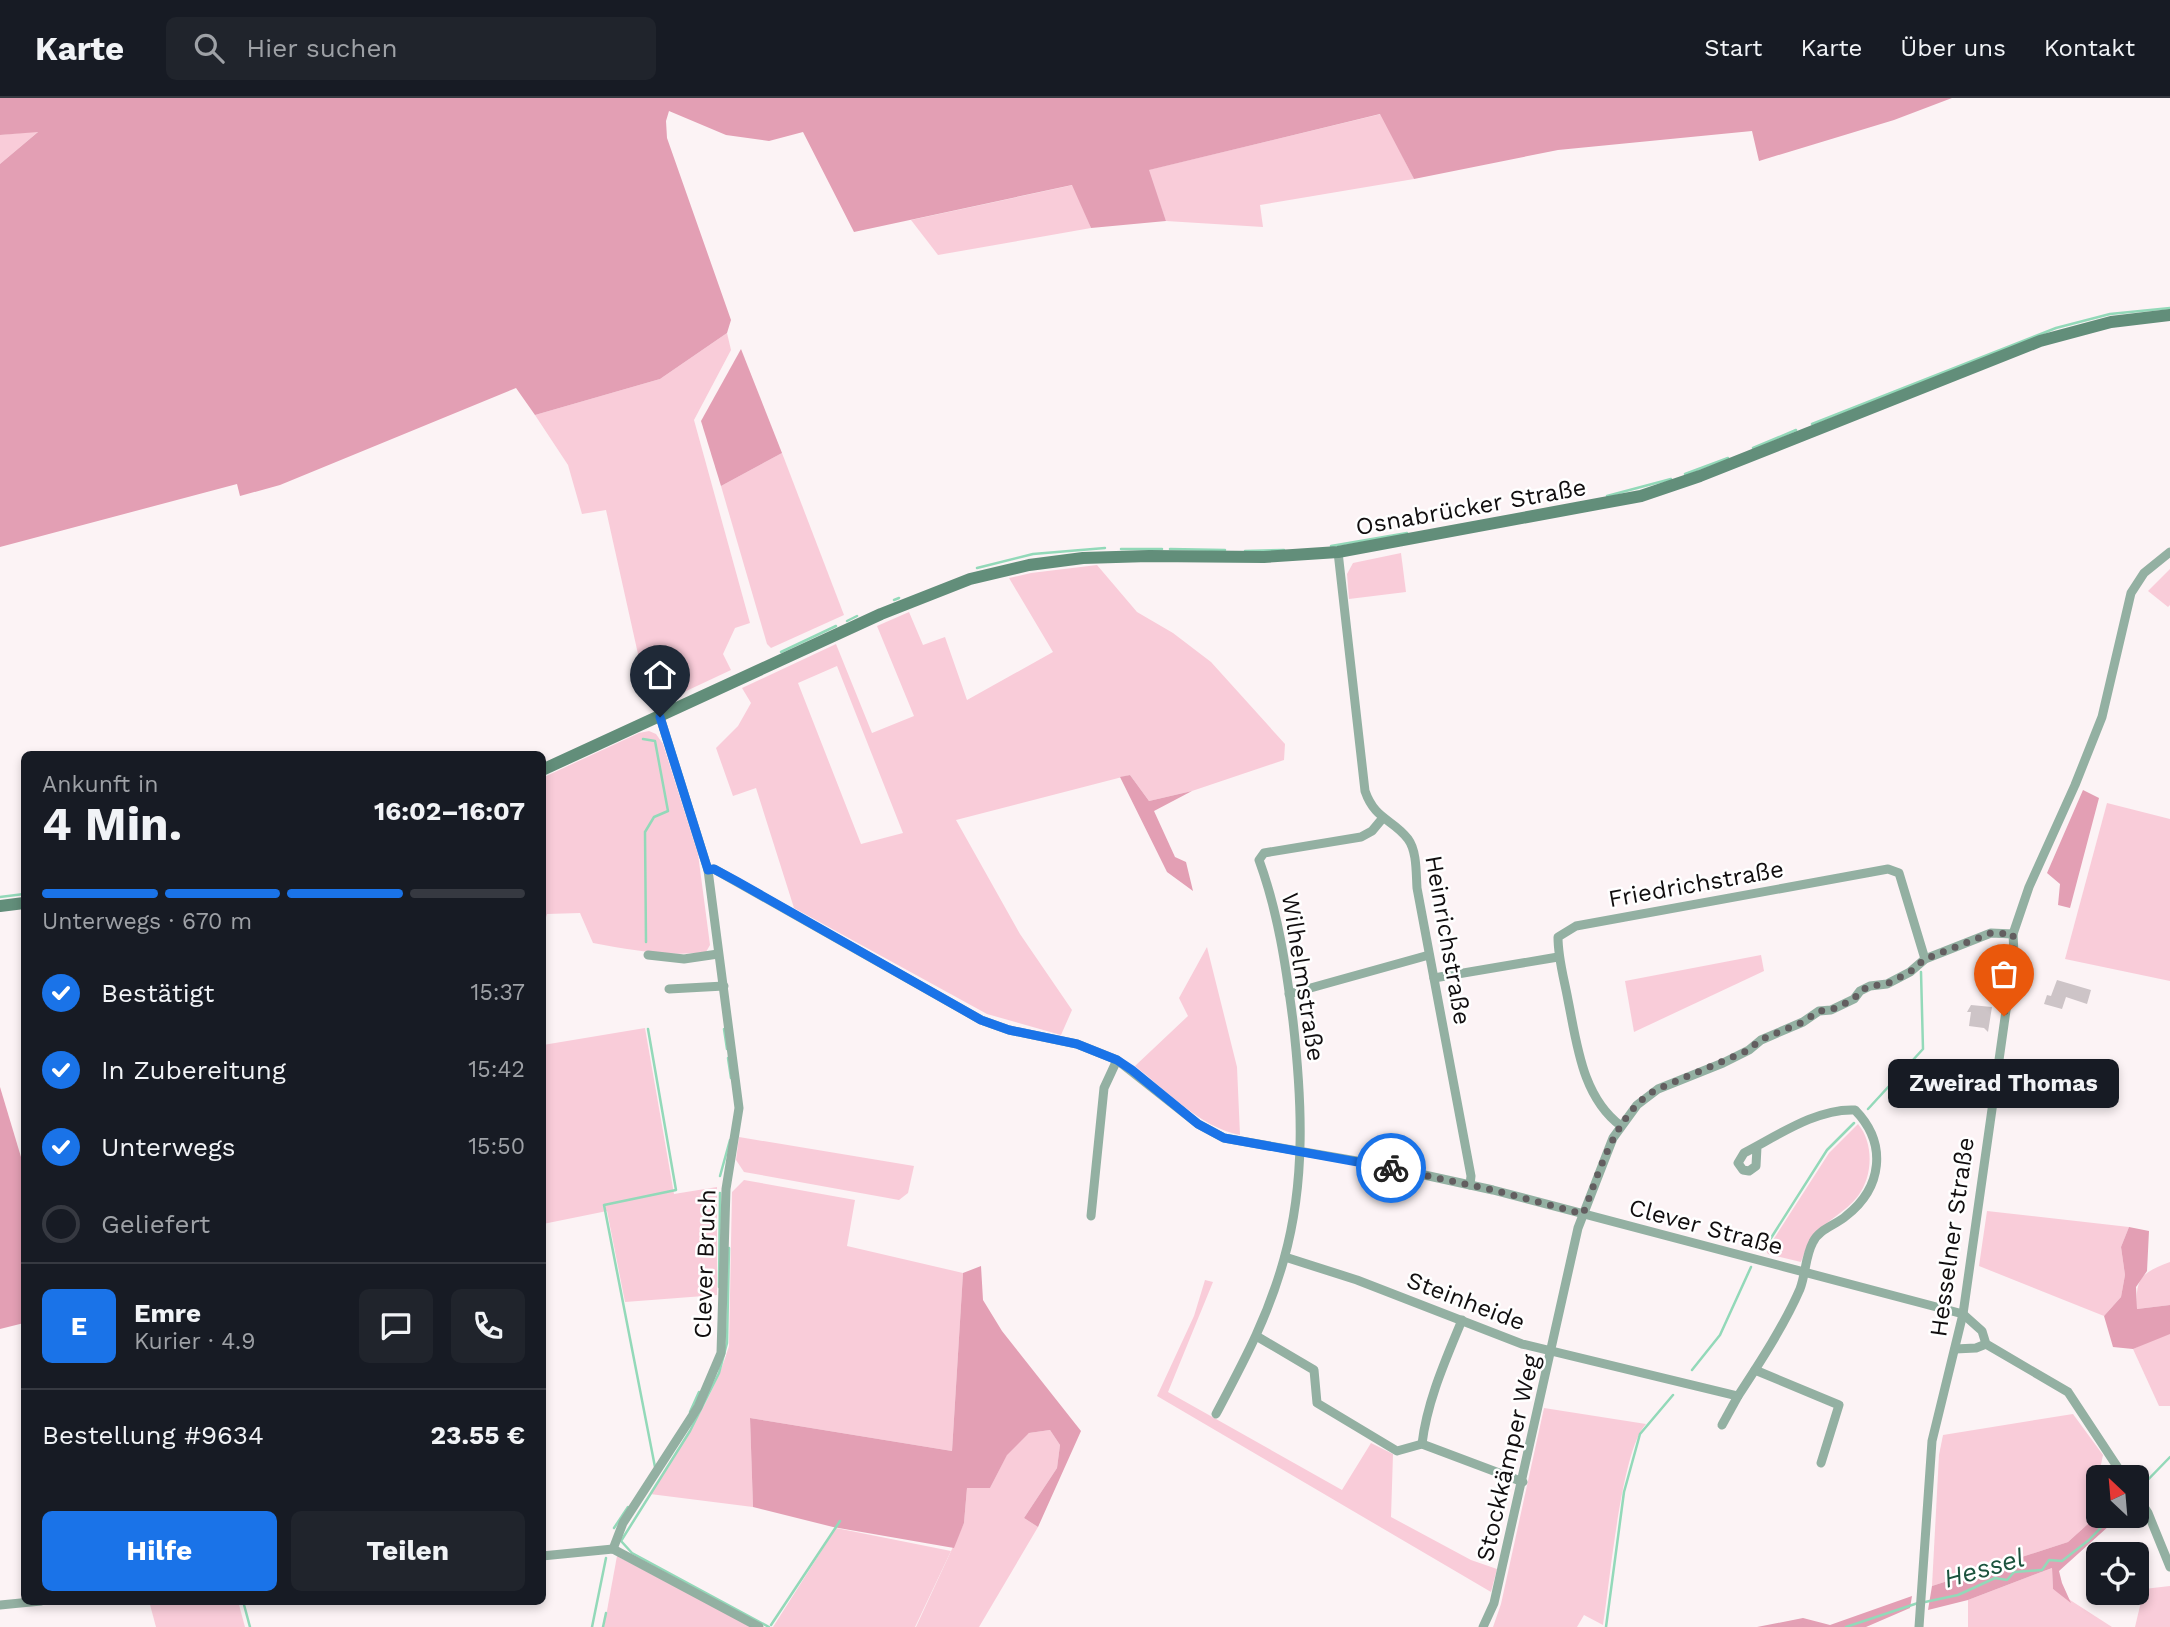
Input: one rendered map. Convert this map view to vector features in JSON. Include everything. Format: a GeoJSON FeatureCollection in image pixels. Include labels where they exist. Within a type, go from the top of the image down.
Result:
{"type":"FeatureCollection","features":[{"type":"Feature","properties":{"kind":"main road","name":"Osnabrücker Straße"},"geometry":{"type":"LineString","coordinates":[[546,768],[942,588],[1029,565],[1112,556],[1265,557],[1338,552],[1640,496],[1700,476],[2040,341],[2110,322],[2170,315]]}},
{"type":"Feature","properties":{"kind":"main road"},"geometry":{"type":"LineString","coordinates":[[0,906],[21,903]]}},
{"type":"Feature","properties":{"kind":"street","name":"Heinrichstraße"},"geometry":{"type":"LineString","coordinates":[[1338,552],[1365,791],[1371,805],[1382,819],[1409,840],[1414,852],[1417,888],[1471,1175],[1470,1185]]}},
{"type":"Feature","properties":{"kind":"street","name":"Hesselner Straße"},"geometry":{"type":"LineString","coordinates":[[1919,1627],[1932,1441],[1963,1314],[2014,954],[2013,934],[2038,864],[2076,785],[2102,717],[2131,593],[2144,573],[2170,552]]}},
{"type":"Feature","properties":{"kind":"street"},"geometry":{"type":"LineString","coordinates":[[660,717],[708,870]]}},
{"type":"Feature","properties":{"kind":"street","name":"Wilhelmstraße"},"geometry":{"type":"LineString","coordinates":[[1301,1153],[1300,1087],[1289,994],[1275,910],[1259,860],[1264,853],[1361,836],[1372,831],[1382,819]]}},
{"type":"Feature","properties":{"kind":"street","name":"Clever Straße"},"geometry":{"type":"LineString","coordinates":[[708,870],[714,869],[981,1020],[1009,1030],[1077,1044],[1117,1060],[1213,1133],[1224,1138],[1374,1164],[1470,1185],[1963,1314]]}},
{"type":"Feature","properties":{"kind":"street","name":"Friedrichstraße"},"geometry":{"type":"LineString","coordinates":[[1558,957],[1558,937],[1576,926],[1888,869],[1899,873],[1925,959]]}},
{"type":"Feature","properties":{"kind":"street","name":"Clever Bruch"},"geometry":{"type":"LineString","coordinates":[[613,1549],[623,1524],[698,1407],[720,1353],[726,1189],[739,1101],[708,870]]}},
{"type":"Feature","properties":{"kind":"street","name":"Stockkämper Weg"},"geometry":{"type":"LineString","coordinates":[[1483,1627],[1494,1603],[1575,1240],[1613,1138],[1637,1105],[1652,1092],[1707,1067],[1723,1063],[1749,1050],[1760,1040],[1796,1026],[1819,1011],[1831,1010],[1854,999],[1860,991],[1870,986],[1887,984],[1910,972],[1925,959],[1991,933],[2013,934]]}},
{"type":"Feature","properties":{"kind":"street"},"geometry":{"type":"LineString","coordinates":[[648,955],[684,959],[718,954]]}},
{"type":"Feature","properties":{"kind":"street"},"geometry":{"type":"LineString","coordinates":[[1289,994],[1429,955]]}},
{"type":"Feature","properties":{"kind":"street"},"geometry":{"type":"LineString","coordinates":[[1434,978],[1558,957],[1585,1074],[1610,1118],[1621,1126]]}},
{"type":"Feature","properties":{"kind":"street"},"geometry":{"type":"LineString","coordinates":[[668,989],[724,986]]}},
{"type":"Feature","properties":{"kind":"street"},"geometry":{"type":"LineString","coordinates":[[1091,1216],[1104,1088],[1117,1060]]}},
{"type":"Feature","properties":{"kind":"street"},"geometry":{"type":"LineString","coordinates":[[1722,1425],[1799,1290],[1807,1255],[1815,1238],[1845,1218],[1864,1200],[1876,1178],[1879,1160],[1868,1123],[1855,1110],[1840,1110],[1814,1118],[1757,1147]]}},
{"type":"Feature","properties":{"kind":"street"},"geometry":{"type":"LineString","coordinates":[[1216,1414],[1258,1337],[1285,1257],[1301,1153]]}},
{"type":"Feature","properties":{"kind":"street","name":"Steinheide"},"geometry":{"type":"LineString","coordinates":[[1285,1257],[1357,1280],[1522,1344],[1738,1396]]}},
{"type":"Feature","properties":{"kind":"street"},"geometry":{"type":"LineString","coordinates":[[1963,1314],[1973,1320],[1982,1331],[1986,1344],[2068,1392],[2116,1465]]}},
{"type":"Feature","properties":{"kind":"street"},"geometry":{"type":"LineString","coordinates":[[1422,1444],[1442,1368],[1462,1320]]}},
{"type":"Feature","properties":{"kind":"street"},"geometry":{"type":"LineString","coordinates":[[1258,1337],[1314,1370],[1317,1403],[1396,1451],[1422,1444],[1522,1482]]}},
{"type":"Feature","properties":{"kind":"street"},"geometry":{"type":"LineString","coordinates":[[1955,1349],[1976,1348],[1986,1344]]}},
{"type":"Feature","properties":{"kind":"street"},"geometry":{"type":"LineString","coordinates":[[1755,1370],[1839,1405],[1821,1464]]}},
{"type":"Feature","properties":{"kind":"street"},"geometry":{"type":"LineString","coordinates":[[2149,1515],[2170,1567]]}},
{"type":"Feature","properties":{"kind":"street"},"geometry":{"type":"LineString","coordinates":[[546,1556],[613,1549],[759,1627]]}},
{"type":"Feature","properties":{"kind":"street"},"geometry":{"type":"LineString","coordinates":[[0,1605],[21,1603]]}},
{"type":"Feature","properties":{"kind":"shaded area"},"geometry":{"type":"Polygon","coordinates":[[[0,98],[1952,98],[1894,120],[1759,161],[1752,131],[1558,150],[1414,179],[1380,114],[1149,170],[1166,221],[1091,228],[1072,185],[854,232],[803,132],[769,141],[726,135],[669,111],[666,121],[667,138],[731,320],[727,333],[660,379],[535,415],[516,388],[280,485],[240,496],[237,484],[0,547],[0,164],[38,132],[0,135],[0,98]]]}},
{"type":"Feature","properties":{"kind":"shaded area"},"geometry":{"type":"Polygon","coordinates":[[[1381,114],[1414,179],[1260,205],[1263,227],[1166,221],[1148,170],[1381,114]]]}},
{"type":"Feature","properties":{"kind":"shaded area"},"geometry":{"type":"Polygon","coordinates":[[[39,131],[0,164],[0,135],[39,131]]]}},
{"type":"Feature","properties":{"kind":"shaded area"},"geometry":{"type":"Polygon","coordinates":[[[1073,185],[1091,228],[938,255],[911,220],[1073,185]]]}},
{"type":"Feature","properties":{"kind":"shaded area"},"geometry":{"type":"Polygon","coordinates":[[[727,333],[731,350],[694,420],[750,623],[735,628],[723,654],[731,670],[650,708],[606,510],[582,514],[568,465],[535,415],[660,379],[727,333]]]}},
{"type":"Feature","properties":{"kind":"shaded area"},"geometry":{"type":"Polygon","coordinates":[[[741,349],[782,453],[721,486],[701,421],[741,349]]]}},
{"type":"Feature","properties":{"kind":"shaded area"},"geometry":{"type":"Polygon","coordinates":[[[782,453],[844,615],[771,648],[767,644],[721,486],[782,453]]]}},
{"type":"Feature","properties":{"kind":"shaded area"},"geometry":{"type":"Polygon","coordinates":[[[1401,553],[1406,592],[1349,599],[1347,574],[1353,563],[1401,553]]]}},
{"type":"Feature","properties":{"kind":"shaded area"},"geometry":{"type":"Polygon","coordinates":[[[1097,565],[1137,612],[1173,633],[1211,662],[1285,744],[1284,760],[1192,791],[1149,801],[1130,775],[956,820],[1020,934],[1072,1010],[1061,1035],[987,1014],[794,908],[756,788],[733,796],[716,748],[738,726],[751,703],[742,688],[836,644],[872,733],[914,716],[877,626],[909,612],[923,645],[945,637],[967,700],[1053,652],[1009,578],[1097,565]],[[837,666],[798,683],[861,844],[903,833],[837,666]]]}},
{"type":"Feature","properties":{"kind":"shaded area"},"geometry":{"type":"Polygon","coordinates":[[[2170,569],[2170,605],[2168,607],[2148,591],[2170,569]]]}},
{"type":"Feature","properties":{"kind":"shaded area"},"geometry":{"type":"Polygon","coordinates":[[[649,731],[656,734],[663,744],[698,854],[710,945],[706,952],[664,953],[593,943],[580,913],[547,914],[546,917],[546,776],[639,733],[649,731]]]}},
{"type":"Feature","properties":{"kind":"shaded area"},"geometry":{"type":"Polygon","coordinates":[[[1130,775],[1149,801],[1192,791],[1154,811],[1175,857],[1186,862],[1193,891],[1167,872],[1120,777],[1130,775]]]}},
{"type":"Feature","properties":{"kind":"shaded area"},"geometry":{"type":"Polygon","coordinates":[[[2083,790],[2099,798],[2070,908],[2058,905],[2060,884],[2047,873],[2083,790]]]}},
{"type":"Feature","properties":{"kind":"shaded area"},"geometry":{"type":"Polygon","coordinates":[[[2107,803],[2170,819],[2170,981],[2065,959],[2107,803]]]}},
{"type":"Feature","properties":{"kind":"shaded area"},"geometry":{"type":"Polygon","coordinates":[[[1207,947],[1237,1067],[1240,1135],[1212,1125],[1198,1116],[1135,1066],[1188,1016],[1179,998],[1207,947]]]}},
{"type":"Feature","properties":{"kind":"shaded area"},"geometry":{"type":"Polygon","coordinates":[[[1761,955],[1764,971],[1634,1032],[1625,981],[1761,955]]]}},
{"type":"Feature","properties":{"kind":"shaded area"},"geometry":{"type":"Polygon","coordinates":[[[645,1028],[674,1194],[717,1187],[717,1295],[625,1302],[607,1211],[546,1223],[546,1044],[645,1028]]]}},
{"type":"Feature","properties":{"kind":"shaded area"},"geometry":{"type":"Polygon","coordinates":[[[0,1087],[21,1157],[21,1324],[0,1329],[0,1087]]]}},
{"type":"Feature","properties":{"kind":"shaded area"},"geometry":{"type":"Polygon","coordinates":[[[1858,1124],[1867,1140],[1870,1160],[1867,1179],[1858,1196],[1818,1231],[1809,1243],[1801,1262],[1768,1254],[1766,1251],[1829,1153],[1858,1124]]]}},
{"type":"Feature","properties":{"kind":"shaded area"},"geometry":{"type":"Polygon","coordinates":[[[739,1137],[914,1166],[908,1193],[899,1200],[744,1172],[736,1160],[739,1137]]]}},
{"type":"Feature","properties":{"kind":"shaded area"},"geometry":{"type":"Polygon","coordinates":[[[744,1180],[855,1200],[847,1246],[963,1273],[952,1451],[750,1418],[753,1507],[650,1494],[705,1404],[729,1346],[732,1192],[744,1180]]]}},
{"type":"Feature","properties":{"kind":"shaded area"},"geometry":{"type":"Polygon","coordinates":[[[1987,1211],[2129,1227],[2121,1247],[2125,1275],[2121,1297],[2104,1316],[1979,1266],[1987,1211]]]}},
{"type":"Feature","properties":{"kind":"shaded area"},"geometry":{"type":"Polygon","coordinates":[[[2129,1227],[2149,1231],[2147,1271],[2136,1287],[2137,1309],[2170,1305],[2170,1334],[2133,1349],[2113,1347],[2104,1316],[2121,1297],[2125,1275],[2121,1247],[2129,1227]]]}},
{"type":"Feature","properties":{"kind":"shaded area"},"geometry":{"type":"Polygon","coordinates":[[[2170,1262],[2170,1305],[2137,1309],[2137,1290],[2142,1278],[2170,1262]]]}},
{"type":"Feature","properties":{"kind":"shaded area"},"geometry":{"type":"Polygon","coordinates":[[[981,1266],[983,1300],[1002,1331],[1081,1431],[1038,1527],[1024,1518],[1057,1468],[1060,1445],[1050,1430],[1029,1433],[1007,1455],[990,1488],[967,1488],[964,1523],[954,1548],[833,1527],[753,1507],[750,1418],[952,1451],[963,1273],[981,1266]]]}},
{"type":"Feature","properties":{"kind":"shaded area"},"geometry":{"type":"Polygon","coordinates":[[[1205,1280],[1213,1282],[1168,1392],[1342,1490],[1371,1443],[1393,1454],[1391,1517],[1471,1560],[1497,1569],[1491,1592],[1157,1396],[1194,1316],[1205,1280]]]}},
{"type":"Feature","properties":{"kind":"shaded area"},"geometry":{"type":"Polygon","coordinates":[[[2170,1334],[2170,1406],[2159,1406],[2133,1349],[2170,1334]]]}},
{"type":"Feature","properties":{"kind":"shaded area"},"geometry":{"type":"Polygon","coordinates":[[[1544,1408],[1646,1424],[1637,1438],[1623,1488],[1603,1625],[1584,1615],[1577,1627],[1493,1627],[1501,1604],[1544,1408]]]}},
{"type":"Feature","properties":{"kind":"shaded area"},"geometry":{"type":"Polygon","coordinates":[[[2073,1414],[2103,1455],[2101,1465],[2086,1465],[2086,1526],[2068,1542],[1932,1586],[1939,1455],[1943,1435],[2073,1414]]]}},
{"type":"Feature","properties":{"kind":"shaded area"},"geometry":{"type":"Polygon","coordinates":[[[1050,1430],[1060,1445],[1057,1468],[1024,1518],[1038,1527],[979,1627],[916,1627],[964,1523],[967,1488],[990,1488],[1007,1454],[1029,1433],[1050,1430]]]}},
{"type":"Feature","properties":{"kind":"shaded area"},"geometry":{"type":"Polygon","coordinates":[[[2086,1526],[2086,1528],[2107,1528],[2091,1542],[2086,1542],[2086,1547],[2059,1571],[2071,1603],[2053,1589],[2052,1568],[1968,1600],[1928,1610],[1932,1586],[2068,1542],[2086,1526]]]}},
{"type":"Feature","properties":{"kind":"shaded area"},"geometry":{"type":"Polygon","coordinates":[[[836,1528],[951,1551],[915,1627],[773,1627],[836,1528]]]}},
{"type":"Feature","properties":{"kind":"shaded area"},"geometry":{"type":"Polygon","coordinates":[[[617,1556],[752,1627],[604,1627],[617,1556]]]}},
{"type":"Feature","properties":{"kind":"shaded area"},"geometry":{"type":"Polygon","coordinates":[[[2052,1568],[2053,1589],[2112,1627],[1968,1627],[1968,1600],[2052,1568]]]}},
{"type":"Feature","properties":{"kind":"shaded area"},"geometry":{"type":"Polygon","coordinates":[[[2170,1586],[2170,1627],[2135,1627],[2140,1605],[2149,1605],[2149,1588],[2170,1586]]]}},
{"type":"Feature","properties":{"kind":"shaded area"},"geometry":{"type":"Polygon","coordinates":[[[1912,1596],[1910,1608],[1866,1627],[1757,1627],[1803,1618],[1830,1625],[1912,1596]]]}},
{"type":"Feature","properties":{"kind":"shaded area"},"geometry":{"type":"Polygon","coordinates":[[[150,1605],[239,1605],[245,1627],[156,1627],[150,1605]]]}},
{"type":"Feature","properties":{"kind":"building"},"geometry":{"type":"Polygon","coordinates":[[[2057,980],[2091,990],[2087,1004],[2066,997],[2062,1009],[2044,1004],[2047,995],[2051,996],[2057,980]]]}},
{"type":"Feature","properties":{"kind":"building"},"geometry":{"type":"Polygon","coordinates":[[[1971,1005],[1992,1007],[1988,1032],[1984,1028],[1969,1026],[1971,1012],[1967,1012],[1971,1005]]]}},
{"type":"Feature","properties":{"kind":"waterway"},"geometry":{"type":"LineString","coordinates":[[1812,424],[2056,328],[2110,314],[2170,308]]}},
{"type":"Feature","properties":{"kind":"waterway"},"geometry":{"type":"LineString","coordinates":[[1753,448],[1796,430]]}},
{"type":"Feature","properties":{"kind":"waterway"},"geometry":{"type":"LineString","coordinates":[[1685,474],[1728,458]]}},
{"type":"Feature","properties":{"kind":"waterway"},"geometry":{"type":"LineString","coordinates":[[1607,496],[1671,479]]}},
{"type":"Feature","properties":{"kind":"waterway"},"geometry":{"type":"LineString","coordinates":[[1331,546],[1407,533]]}},
{"type":"Feature","properties":{"kind":"waterway"},"geometry":{"type":"LineString","coordinates":[[977,568],[1033,554],[1105,548]]}},
{"type":"Feature","properties":{"kind":"waterway"},"geometry":{"type":"LineString","coordinates":[[1121,549],[1162,549]]}},
{"type":"Feature","properties":{"kind":"waterway"},"geometry":{"type":"LineString","coordinates":[[1170,549],[1225,550]]}},
{"type":"Feature","properties":{"kind":"waterway"},"geometry":{"type":"LineString","coordinates":[[1245,551],[1284,550]]}},
{"type":"Feature","properties":{"kind":"waterway"},"geometry":{"type":"LineString","coordinates":[[894,600],[899,598]]}},
{"type":"Feature","properties":{"kind":"waterway"},"geometry":{"type":"LineString","coordinates":[[847,621],[857,616]]}},
{"type":"Feature","properties":{"kind":"waterway"},"geometry":{"type":"LineString","coordinates":[[781,652],[836,626]]}},
{"type":"Feature","properties":{"kind":"waterway"},"geometry":{"type":"LineString","coordinates":[[643,739],[655,741],[668,811],[654,817],[645,832],[646,942]]}},
{"type":"Feature","properties":{"kind":"waterway"},"geometry":{"type":"LineString","coordinates":[[0,897],[21,894]]}},
{"type":"Feature","properties":{"kind":"waterway"},"geometry":{"type":"LineString","coordinates":[[1868,1109],[1923,1049],[1921,972]]}},
{"type":"Feature","properties":{"kind":"waterway"},"geometry":{"type":"LineString","coordinates":[[648,1029],[676,1190],[604,1205],[655,1467]]}},
{"type":"Feature","properties":{"kind":"waterway"},"geometry":{"type":"LineString","coordinates":[[724,1029],[727,1049]]}},
{"type":"Feature","properties":{"kind":"waterway"},"geometry":{"type":"LineString","coordinates":[[728,1058],[731,1078]]}},
{"type":"Feature","properties":{"kind":"waterway"},"geometry":{"type":"LineString","coordinates":[[1764,1249],[1827,1150],[1854,1123]]}},
{"type":"Feature","properties":{"kind":"waterway"},"geometry":{"type":"LineString","coordinates":[[720,1176],[730,1140]]}},
{"type":"Feature","properties":{"kind":"waterway"},"geometry":{"type":"LineString","coordinates":[[719,1287],[720,1193]]}},
{"type":"Feature","properties":{"kind":"waterway"},"geometry":{"type":"LineString","coordinates":[[729,1248],[727,1343],[719,1373],[690,1431],[621,1541],[632,1553],[769,1627]]}},
{"type":"Feature","properties":{"kind":"waterway"},"geometry":{"type":"LineString","coordinates":[[1692,1370],[1720,1335],[1751,1267]]}},
{"type":"Feature","properties":{"kind":"waterway"},"geometry":{"type":"LineString","coordinates":[[690,1412],[699,1392]]}},
{"type":"Feature","properties":{"kind":"waterway"},"geometry":{"type":"LineString","coordinates":[[1606,1627],[1624,1492],[1640,1434],[1673,1395]]}},
{"type":"Feature","properties":{"kind":"waterway","name":"Hessel"},"geometry":{"type":"LineString","coordinates":[[2149,1479],[2170,1457]]}},
{"type":"Feature","properties":{"kind":"waterway"},"geometry":{"type":"LineString","coordinates":[[614,1528],[628,1507]]}},
{"type":"Feature","properties":{"kind":"waterway"},"geometry":{"type":"LineString","coordinates":[[771,1625],[840,1521]]}},
{"type":"Feature","properties":{"kind":"waterway","name":"Hessel"},"geometry":{"type":"LineString","coordinates":[[1925,1602],[1958,1595],[1995,1578],[2007,1580],[2014,1572],[2042,1570],[2049,1560],[2062,1561],[2100,1528]]}},
{"type":"Feature","properties":{"kind":"waterway"},"geometry":{"type":"LineString","coordinates":[[592,1627],[606,1558]]}},
{"type":"Feature","properties":{"kind":"waterway","name":"Hessel"},"geometry":{"type":"LineString","coordinates":[[1846,1627],[1918,1603]]}},
{"type":"Feature","properties":{"kind":"waterway"},"geometry":{"type":"LineString","coordinates":[[244,1605],[250,1627]]}},
{"type":"Feature","properties":{"kind":"waterway"},"geometry":{"type":"LineString","coordinates":[[603,1627],[606,1613]]}},
{"type":"Feature","properties":{"kind":"way so far"},"geometry":{"type":"LineString","coordinates":[[1391,1168],[1493,1190],[1583,1214],[1613,1138],[1645,1097],[1707,1067],[1723,1063],[1749,1050],[1760,1040],[1788,1030],[1819,1011],[1831,1010],[1854,999],[1860,991],[1870,986],[1887,984],[1910,972],[1925,959],[1991,933],[2013,934],[2014,954],[2004,1016]]}},
{"type":"Feature","properties":{"kind":"place","name":"Zweirad Thomas"},"geometry":{"type":"Point","coordinates":[2004,1016]}},
{"type":"Feature","properties":{"kind":"route"},"geometry":{"type":"LineString","coordinates":[[660,717],[708,870],[714,869],[738,882],[996,1027],[1077,1044],[1117,1060],[1198,1124],[1224,1138],[1391,1168]]}}]}
